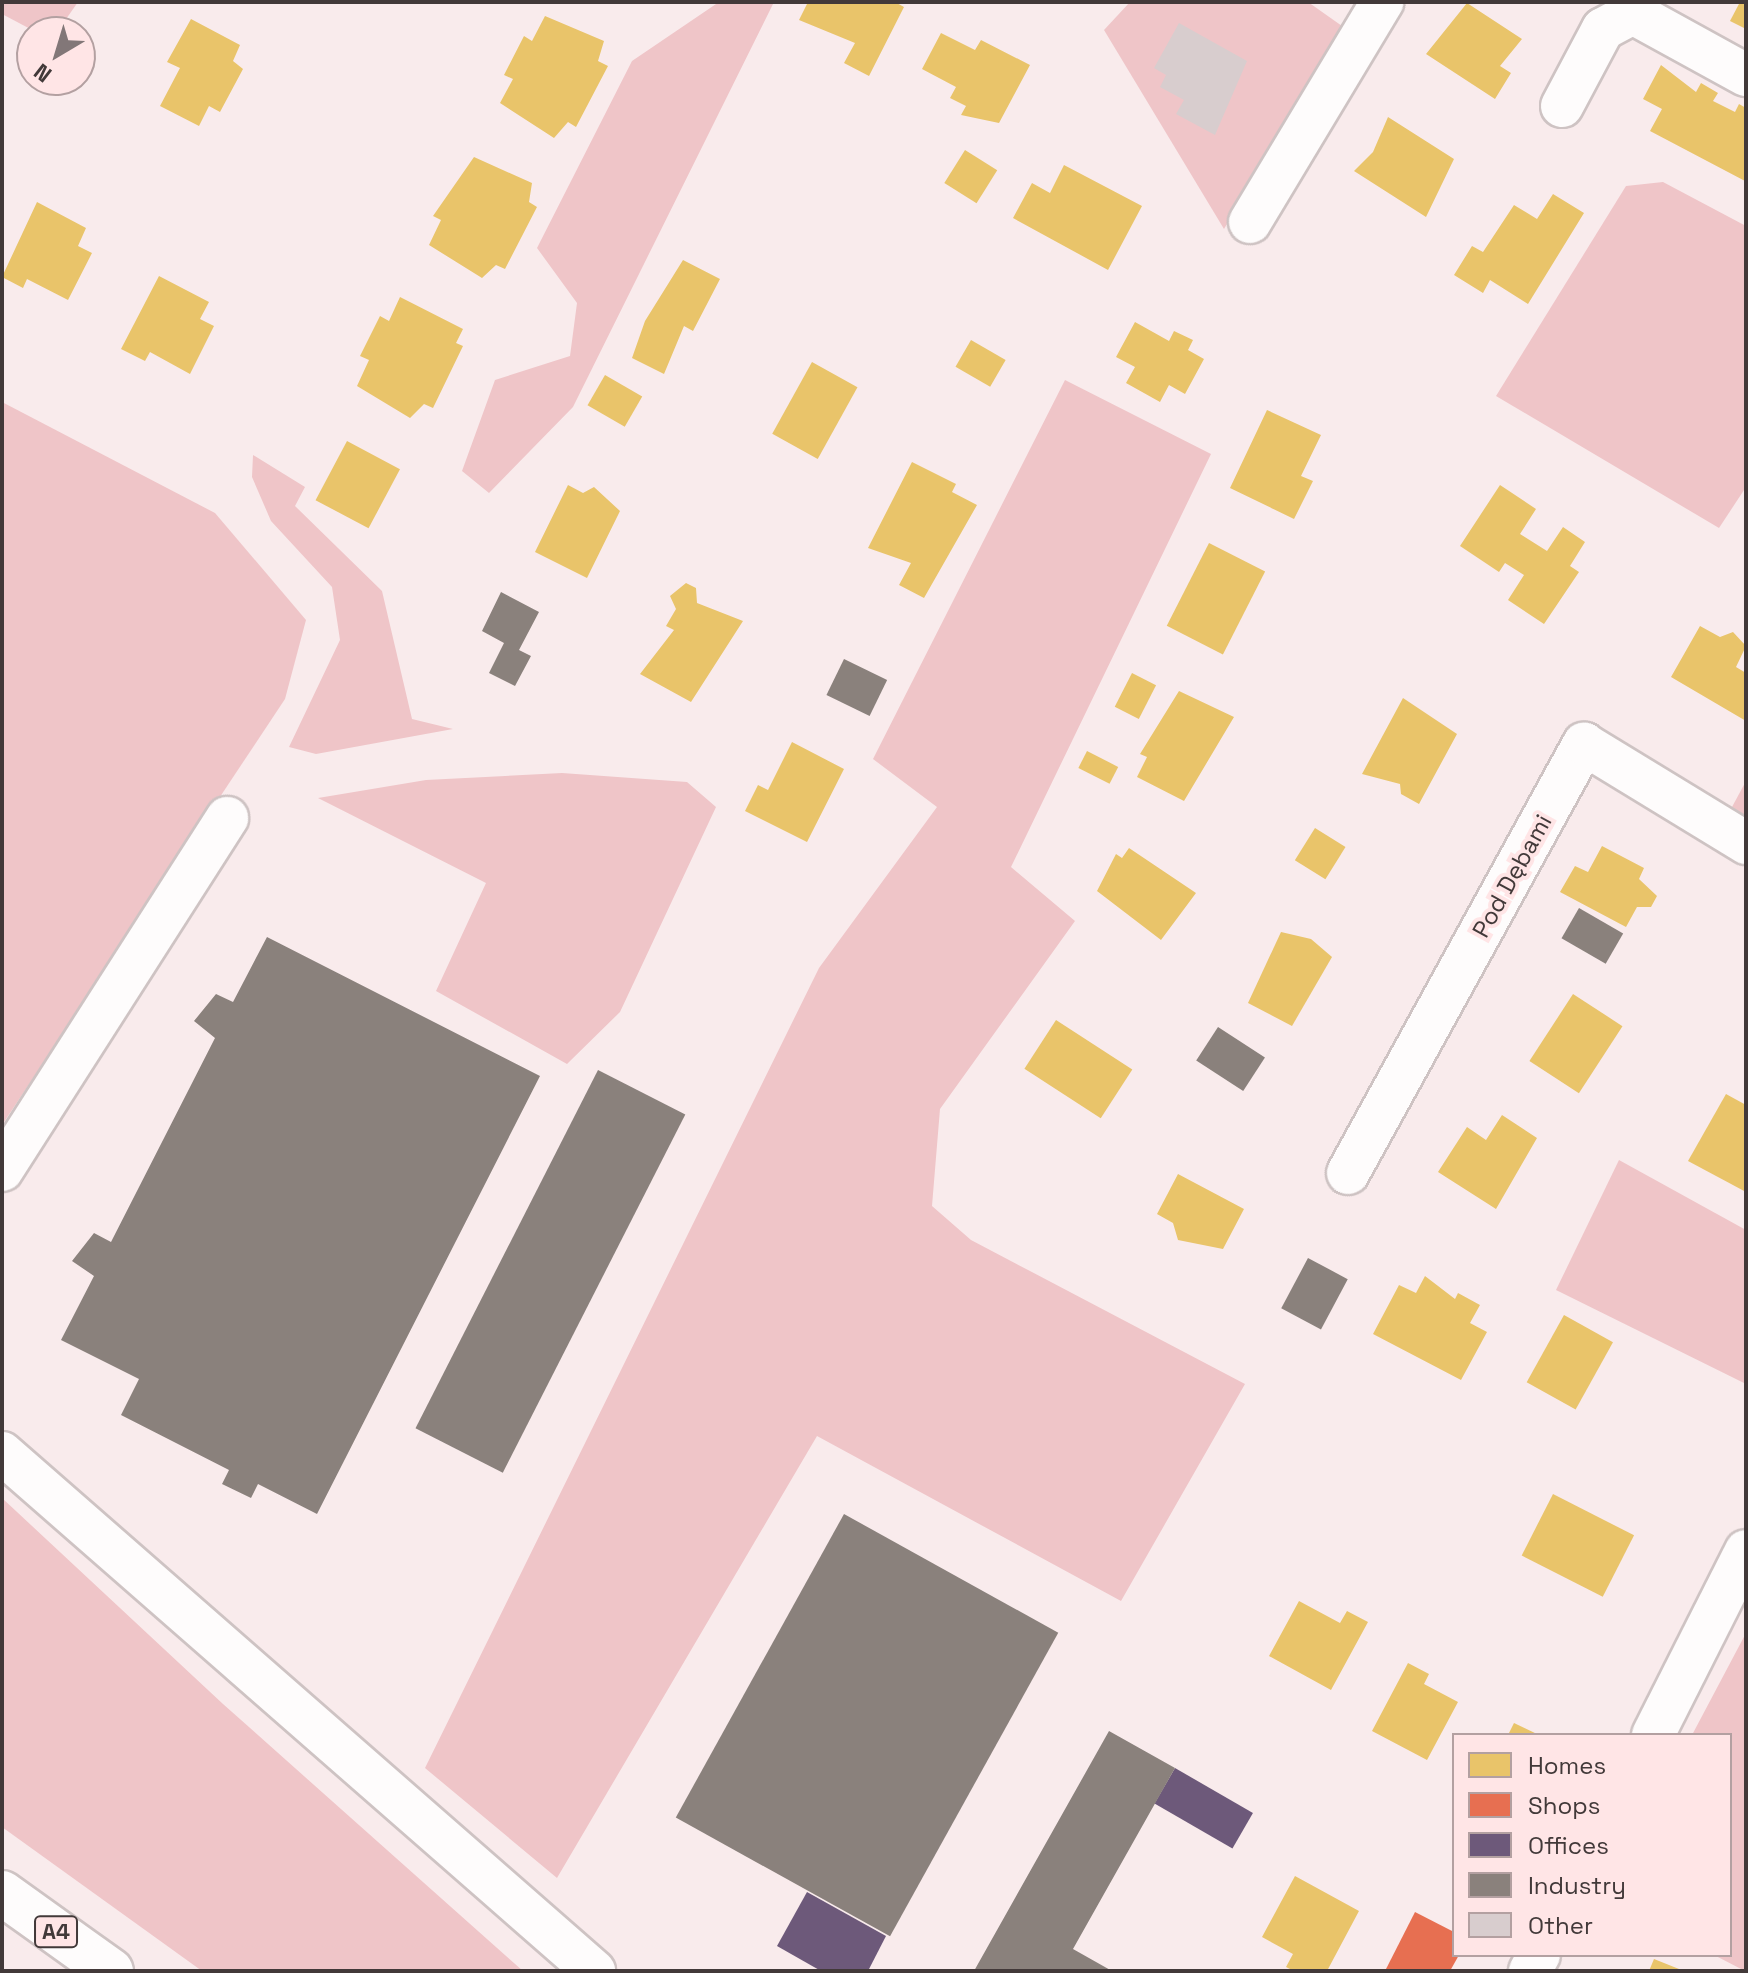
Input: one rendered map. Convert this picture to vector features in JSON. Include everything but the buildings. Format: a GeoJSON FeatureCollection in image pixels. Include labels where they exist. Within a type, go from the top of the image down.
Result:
{"type":"FeatureCollection","features":[{"type":"Feature","properties":{"kind":"highway","name":"A4"},"geometry":{"type":"LineString","coordinates":[[2,1893],[111,1971]]}},
{"type":"Feature","properties":{"kind":"street"},"geometry":{"type":"LineString","coordinates":[[1250,222],[1382,2]]}},
{"type":"Feature","properties":{"kind":"street"},"geometry":{"type":"LineString","coordinates":[[1562,106],[1603,29],[1633,13],[1746,75]]}},
{"type":"Feature","properties":{"kind":"street","name":"Pod Dębami"},"geometry":{"type":"LineString","coordinates":[[1348,1173],[1584,744],[1746,843]]}},
{"type":"Feature","properties":{"kind":"street"},"geometry":{"type":"LineString","coordinates":[[2,1170],[227,818]]}},
{"type":"Feature","properties":{"kind":"street"},"geometry":{"type":"LineString","coordinates":[[2,1453],[594,1971]]}},
{"type":"Feature","properties":{"kind":"street"},"geometry":{"type":"LineString","coordinates":[[1654,1733],[1746,1551]]}},
{"type":"Feature","properties":{"kind":"shaded area"},"geometry":{"type":"Polygon","coordinates":[[[2,2],[78,2],[68,16],[16,16],[16,21],[2,14],[2,2]]]}},
{"type":"Feature","properties":{"kind":"shaded area"},"geometry":{"type":"Polygon","coordinates":[[[719,2],[774,2],[573,407],[489,493],[462,471],[495,380],[570,356],[577,303],[537,248],[632,61],[719,2]]]}},
{"type":"Feature","properties":{"kind":"shaded area"},"geometry":{"type":"Polygon","coordinates":[[[1130,2],[1308,2],[1342,26],[1224,229],[1104,30],[1130,2]]]}},
{"type":"Feature","properties":{"kind":"shaded area"},"geometry":{"type":"Polygon","coordinates":[[[1663,182],[1746,226],[1746,487],[1719,528],[1496,396],[1626,186],[1663,182]]]}},
{"type":"Feature","properties":{"kind":"shaded area"},"geometry":{"type":"Polygon","coordinates":[[[1065,380],[1211,454],[1011,867],[1075,921],[940,1109],[932,1206],[971,1240],[1245,1384],[1121,1601],[817,1436],[557,1878],[425,1768],[819,968],[937,807],[873,759],[1065,380]]]}},
{"type":"Feature","properties":{"kind":"shaded area"},"geometry":{"type":"Polygon","coordinates":[[[2,402],[215,513],[306,620],[285,699],[2,1125],[2,402]]]}},
{"type":"Feature","properties":{"kind":"shaded area"},"geometry":{"type":"Polygon","coordinates":[[[253,455],[305,487],[295,506],[382,591],[412,719],[453,729],[316,754],[289,747],[340,640],[332,587],[271,521],[252,477],[253,455]]]}},
{"type":"Feature","properties":{"kind":"shaded area"},"geometry":{"type":"Polygon","coordinates":[[[562,773],[687,782],[716,807],[620,1012],[567,1064],[436,991],[486,883],[318,798],[426,780],[562,773]]]}},
{"type":"Feature","properties":{"kind":"shaded area"},"geometry":{"type":"Polygon","coordinates":[[[1746,781],[1746,816],[1732,807],[1746,781]]]}},
{"type":"Feature","properties":{"kind":"shaded area"},"geometry":{"type":"Polygon","coordinates":[[[1619,1160],[1746,1230],[1746,1384],[1556,1290],[1619,1160]]]}},
{"type":"Feature","properties":{"kind":"shaded area"},"geometry":{"type":"Polygon","coordinates":[[[2,1498],[223,1704],[523,1971],[202,1971],[2,1827],[2,1498]]]}},
{"type":"Feature","properties":{"kind":"shaded area"},"geometry":{"type":"Polygon","coordinates":[[[1746,1633],[1746,1971],[1718,1957],[1732,1957],[1732,1733],[1693,1733],[1746,1633]]]}}]}
